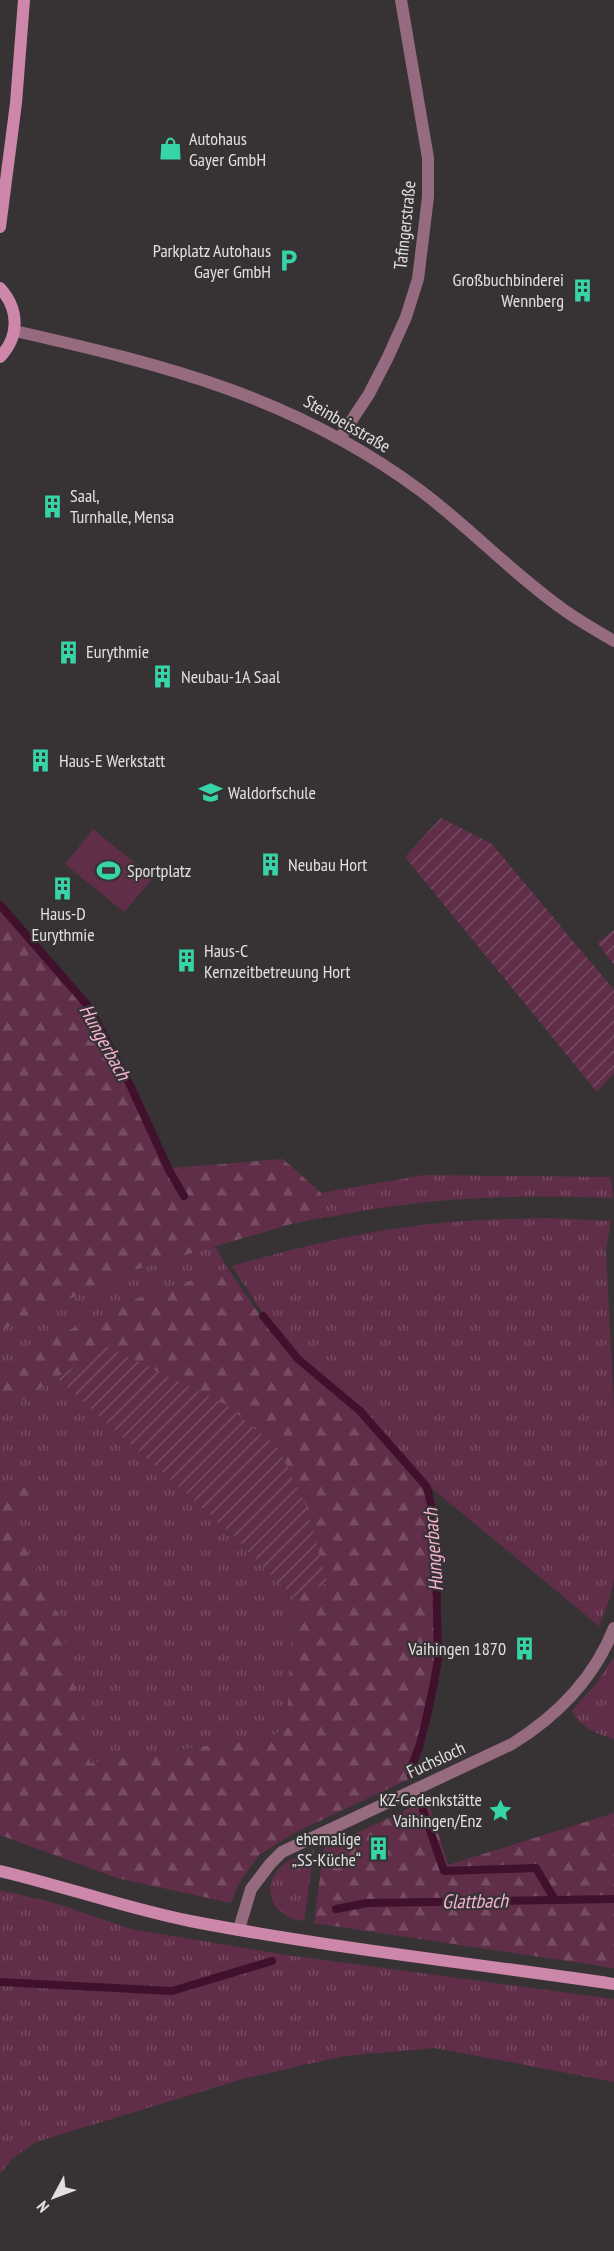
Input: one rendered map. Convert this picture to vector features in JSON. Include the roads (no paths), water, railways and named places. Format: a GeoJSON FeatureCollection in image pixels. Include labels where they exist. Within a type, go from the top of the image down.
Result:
{"type":"FeatureCollection","features":[{"type":"Feature","properties":{"kind":"main road"},"geometry":{"type":"LineString","coordinates":[[0,227],[16,103],[24,0]]}},
{"type":"Feature","properties":{"kind":"main road"},"geometry":{"type":"LineString","coordinates":[[0,288],[10,301],[15,316],[15,331],[8,348],[0,357]]}},
{"type":"Feature","properties":{"kind":"main road"},"geometry":{"type":"LineString","coordinates":[[0,1871],[99,1899],[188,1920],[373,1952],[614,1984]]}},
{"type":"Feature","properties":{"kind":"street","name":"Tafingerstraße"},"geometry":{"type":"LineString","coordinates":[[340,438],[369,394],[388,357],[406,317],[418,279],[428,197],[428,158],[401,0]]}},
{"type":"Feature","properties":{"kind":"street","name":"Steinbeisstraße"},"geometry":{"type":"LineString","coordinates":[[15,331],[184,373],[267,402],[340,438],[421,491],[559,607],[614,641]]}},
{"type":"Feature","properties":{"kind":"street","name":"Fuchsloch"},"geometry":{"type":"LineString","coordinates":[[239,1929],[251,1889],[282,1852],[512,1744],[531,1732],[554,1714],[580,1686],[599,1659],[614,1629]]}},
{"type":"Feature","properties":{"kind":"waterway","name":"Hungerbach"},"geometry":{"type":"LineString","coordinates":[[0,905],[89,1007],[184,1196]]}},
{"type":"Feature","properties":{"kind":"waterway","name":"Hungerbach"},"geometry":{"type":"LineString","coordinates":[[263,1316],[298,1359],[360,1411],[427,1487],[435,1522],[438,1659],[428,1712],[411,1775]]}},
{"type":"Feature","properties":{"kind":"waterway","name":"Hungerbach"},"geometry":{"type":"LineString","coordinates":[[423,1810],[444,1871],[536,1868],[555,1900]]}},
{"type":"Feature","properties":{"kind":"waterway","name":"Glattbach"},"geometry":{"type":"LineString","coordinates":[[336,1909],[367,1903],[614,1899]]}},
{"type":"Feature","properties":{"kind":"waterway","name":"Glattbach"},"geometry":{"type":"LineString","coordinates":[[0,1982],[172,1991],[272,1961]]}},
{"type":"Feature","properties":{"kind":"place","name":"Autohaus Gayer GmbH"},"geometry":{"type":"Point","coordinates":[171,149]}},
{"type":"Feature","properties":{"kind":"place","name":"Parkplatz Autohaus Gayer GmbH"},"geometry":{"type":"Point","coordinates":[289,261]}},
{"type":"Feature","properties":{"kind":"place","name":"Großbuchbinderei Wennberg"},"geometry":{"type":"Point","coordinates":[582,290]}},
{"type":"Feature","properties":{"kind":"place","name":"Saal, Turnhalle, Mensa"},"geometry":{"type":"Point","coordinates":[52,506]}},
{"type":"Feature","properties":{"kind":"place","name":"Eurythmie"},"geometry":{"type":"Point","coordinates":[68,652]}},
{"type":"Feature","properties":{"kind":"place","name":"Neubau-1A Saal"},"geometry":{"type":"Point","coordinates":[163,677]}},
{"type":"Feature","properties":{"kind":"place","name":"Haus-E Werkstatt"},"geometry":{"type":"Point","coordinates":[41,761]}},
{"type":"Feature","properties":{"kind":"place","name":"Waldorfschule"},"geometry":{"type":"Point","coordinates":[210,793]}},
{"type":"Feature","properties":{"kind":"place","name":"Neubau Hort"},"geometry":{"type":"Point","coordinates":[270,865]}},
{"type":"Feature","properties":{"kind":"place","name":"Sportplatz"},"geometry":{"type":"Point","coordinates":[109,871]}},
{"type":"Feature","properties":{"kind":"place","name":"Haus-D Eurythmie"},"geometry":{"type":"Point","coordinates":[63,888]}},
{"type":"Feature","properties":{"kind":"place","name":"Haus-C Kernzeitbetreuung Hort"},"geometry":{"type":"Point","coordinates":[186,961]}},
{"type":"Feature","properties":{"kind":"place","name":"Vaihingen 1870"},"geometry":{"type":"Point","coordinates":[524,1649]}},
{"type":"Feature","properties":{"kind":"place","name":"KZ-Gedenkstätte Vaihingen/Enz"},"geometry":{"type":"Point","coordinates":[500,1810]}},
{"type":"Feature","properties":{"kind":"place","name":"ehemalige „SS-Küche“"},"geometry":{"type":"Point","coordinates":[379,1849]}}]}
